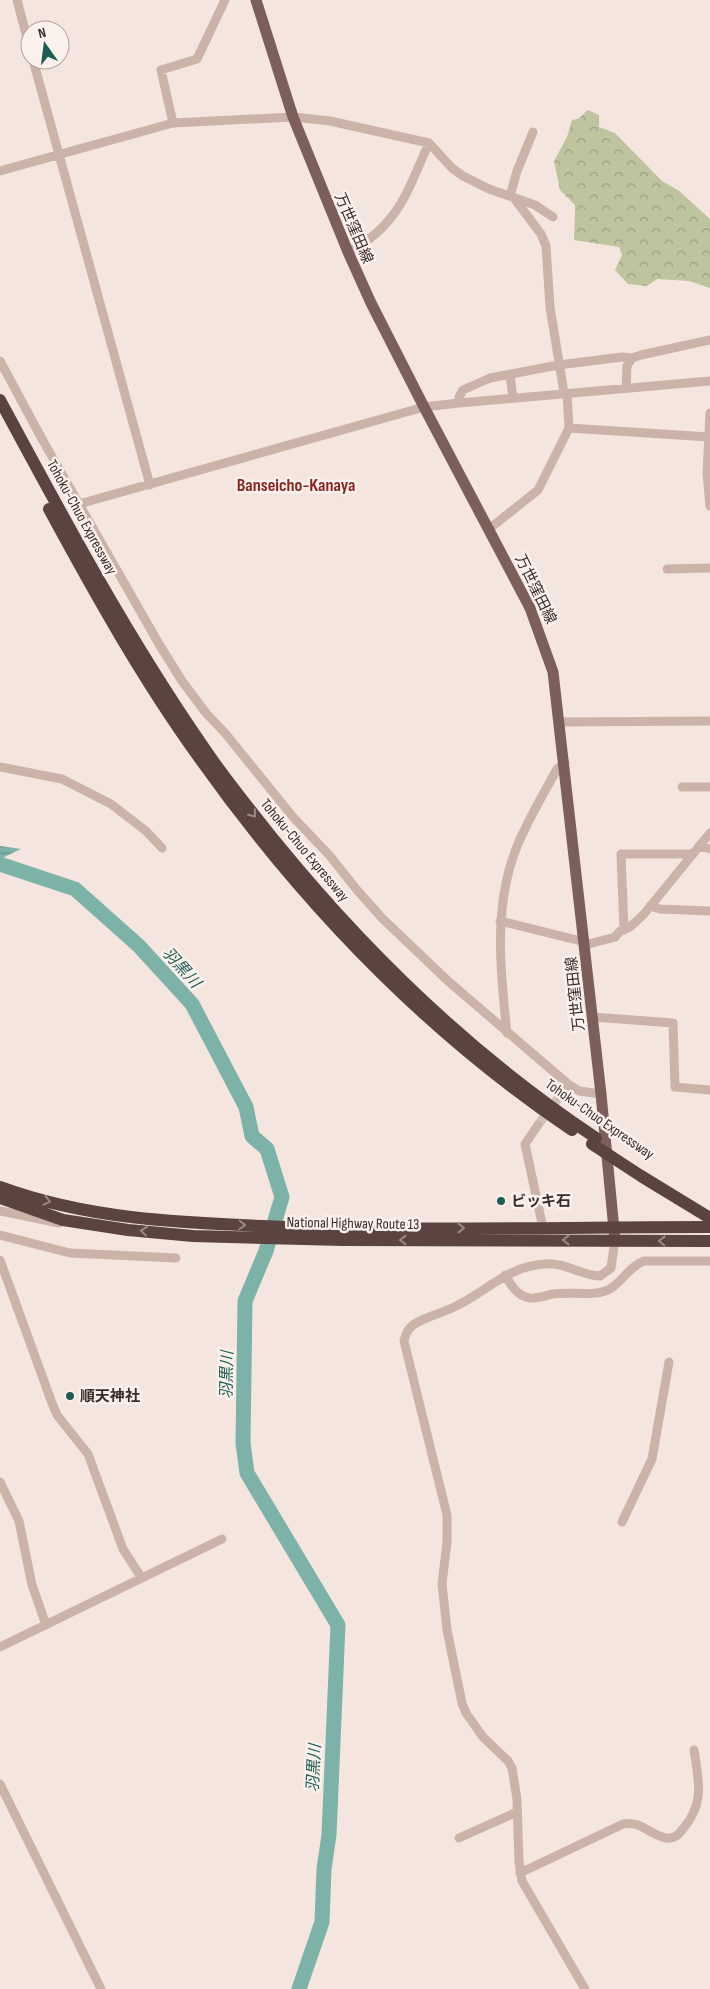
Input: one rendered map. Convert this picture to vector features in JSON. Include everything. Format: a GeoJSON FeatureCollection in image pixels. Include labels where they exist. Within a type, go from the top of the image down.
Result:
{"type":"FeatureCollection","features":[{"type":"Feature","properties":{"kind":"highway","name":"Tohoku-Chuo Expressway"},"geometry":{"type":"LineString","coordinates":[[0,400],[131,635],[203,748],[315,890],[363,942],[457,1031],[594,1141],[641,1176],[710,1218]]}},
{"type":"Feature","properties":{"kind":"highway","name":"Tohoku-Chuo Expressway"},"geometry":{"type":"LineString","coordinates":[[0,417],[82,568],[156,694],[197,755],[266,847],[306,894],[356,947],[451,1038],[538,1107],[710,1210]]}},
{"type":"Feature","properties":{"kind":"highway","name":"National Highway Route 13"},"geometry":{"type":"LineString","coordinates":[[0,1187],[80,1209],[193,1230]]}},
{"type":"Feature","properties":{"kind":"highway","name":"National Highway Route 13"},"geometry":{"type":"LineString","coordinates":[[0,1198],[63,1220],[79,1223],[193,1230],[342,1234],[615,1234],[710,1227]]}},
{"type":"Feature","properties":{"kind":"highway","name":"National Highway Route 13"},"geometry":{"type":"LineString","coordinates":[[342,1234],[543,1228],[710,1241]]}},
{"type":"Feature","properties":{"kind":"main road","name":"万世窪田線"},"geometry":{"type":"LineString","coordinates":[[256,0],[293,117],[348,252],[371,303],[424,407],[530,608],[553,672],[585,943],[615,1234]]}},
{"type":"Feature","properties":{"kind":"street"},"geometry":{"type":"LineString","coordinates":[[17,0],[22,20]]}},
{"type":"Feature","properties":{"kind":"street"},"geometry":{"type":"LineString","coordinates":[[173,123],[161,70],[196,59],[225,0]]}},
{"type":"Feature","properties":{"kind":"street"},"geometry":{"type":"LineString","coordinates":[[36,70],[150,485]]}},
{"type":"Feature","properties":{"kind":"street"},"geometry":{"type":"LineString","coordinates":[[0,171],[173,123],[293,117],[330,121],[429,143],[452,168],[476,184],[535,205],[553,217]]}},
{"type":"Feature","properties":{"kind":"street"},"geometry":{"type":"LineString","coordinates":[[489,529],[538,490],[569,428],[550,307],[546,246],[541,234],[512,197],[517,171],[533,132]]}},
{"type":"Feature","properties":{"kind":"street"},"geometry":{"type":"LineString","coordinates":[[348,252],[383,226],[400,206],[429,143]]}},
{"type":"Feature","properties":{"kind":"street"},"geometry":{"type":"LineString","coordinates":[[459,402],[459,397],[463,390],[490,378],[558,365],[622,357],[632,358],[641,354],[710,340]]}},
{"type":"Feature","properties":{"kind":"street"},"geometry":{"type":"LineString","coordinates":[[626,388],[627,366],[632,358]]}},
{"type":"Feature","properties":{"kind":"street"},"geometry":{"type":"LineString","coordinates":[[0,361],[79,504],[182,681],[206,713],[226,733],[293,817],[330,856],[382,918],[442,975],[568,1084],[579,1091],[601,1094]]}},
{"type":"Feature","properties":{"kind":"street"},"geometry":{"type":"LineString","coordinates":[[510,375],[513,398]]}},
{"type":"Feature","properties":{"kind":"street"},"geometry":{"type":"LineString","coordinates":[[79,504],[424,407],[459,402],[710,381]]}},
{"type":"Feature","properties":{"kind":"street"},"geometry":{"type":"LineString","coordinates":[[710,413],[707,473],[710,506]]}},
{"type":"Feature","properties":{"kind":"street"},"geometry":{"type":"LineString","coordinates":[[569,428],[709,436]]}},
{"type":"Feature","properties":{"kind":"street"},"geometry":{"type":"LineString","coordinates":[[667,570],[710,568]]}},
{"type":"Feature","properties":{"kind":"street"},"geometry":{"type":"LineString","coordinates":[[560,722],[710,721]]}},
{"type":"Feature","properties":{"kind":"street"},"geometry":{"type":"LineString","coordinates":[[507,1033],[503,998],[500,921],[505,888],[517,845],[557,769],[565,763]]}},
{"type":"Feature","properties":{"kind":"street"},"geometry":{"type":"LineString","coordinates":[[0,766],[62,779],[111,804],[146,831],[162,848]]}},
{"type":"Feature","properties":{"kind":"street"},"geometry":{"type":"LineString","coordinates":[[682,787],[710,787]]}},
{"type":"Feature","properties":{"kind":"street"},"geometry":{"type":"LineString","coordinates":[[500,921],[585,943],[615,938],[630,927],[650,906],[710,833]]}},
{"type":"Feature","properties":{"kind":"street"},"geometry":{"type":"LineString","coordinates":[[624,930],[622,854],[710,849]]}},
{"type":"Feature","properties":{"kind":"street"},"geometry":{"type":"LineString","coordinates":[[650,906],[660,909],[710,911]]}},
{"type":"Feature","properties":{"kind":"street"},"geometry":{"type":"LineString","coordinates":[[593,1017],[673,1023],[676,1087],[710,1090]]}},
{"type":"Feature","properties":{"kind":"street"},"geometry":{"type":"LineString","coordinates":[[560,1096],[568,1084]]}},
{"type":"Feature","properties":{"kind":"street"},"geometry":{"type":"LineString","coordinates":[[538,1125],[525,1144],[543,1228]]}},
{"type":"Feature","properties":{"kind":"street"},"geometry":{"type":"LineString","coordinates":[[0,1212],[56,1223],[79,1223]]}},
{"type":"Feature","properties":{"kind":"street"},"geometry":{"type":"LineString","coordinates":[[0,1234],[70,1253],[176,1258]]}},
{"type":"Feature","properties":{"kind":"street"},"geometry":{"type":"LineString","coordinates":[[585,1989],[526,1890],[520,1873],[517,1812],[512,1768],[508,1761],[476,1728],[466,1713],[461,1697],[442,1597],[447,1542],[447,1515],[404,1341],[406,1331],[414,1324],[453,1308],[518,1268],[561,1264],[583,1273],[600,1276],[611,1268],[615,1234]]}},
{"type":"Feature","properties":{"kind":"street"},"geometry":{"type":"LineString","coordinates":[[0,1260],[52,1404],[57,1415],[88,1454],[124,1549],[141,1577]]}},
{"type":"Feature","properties":{"kind":"street"},"geometry":{"type":"LineString","coordinates":[[505,1275],[513,1288],[521,1295],[536,1298],[553,1294],[609,1290],[634,1265],[644,1261],[710,1261]]}},
{"type":"Feature","properties":{"kind":"street"},"geometry":{"type":"LineString","coordinates":[[622,1522],[652,1459],[669,1362]]}},
{"type":"Feature","properties":{"kind":"street"},"geometry":{"type":"LineString","coordinates":[[0,1482],[19,1521],[32,1585],[46,1625]]}},
{"type":"Feature","properties":{"kind":"street"},"geometry":{"type":"LineString","coordinates":[[0,1647],[222,1539]]}},
{"type":"Feature","properties":{"kind":"street"},"geometry":{"type":"LineString","coordinates":[[520,1873],[623,1824],[638,1824],[664,1838],[672,1838],[680,1834],[690,1821],[698,1804],[699,1784],[694,1750]]}},
{"type":"Feature","properties":{"kind":"street"},"geometry":{"type":"LineString","coordinates":[[0,1784],[101,1989]]}},
{"type":"Feature","properties":{"kind":"street"},"geometry":{"type":"LineString","coordinates":[[459,1838],[517,1812]]}},
{"type":"Feature","properties":{"kind":"green space"},"geometry":{"type":"Polygon","coordinates":[[[588,110],[599,115],[599,127],[615,133],[662,181],[678,190],[710,219],[710,288],[689,281],[657,279],[647,286],[628,284],[615,270],[622,255],[619,247],[574,240],[575,205],[560,190],[554,161],[567,137],[572,120],[578,119],[588,110]]]}},
{"type":"Feature","properties":{"kind":"water"},"geometry":{"type":"Polygon","coordinates":[[[0,846],[21,849],[0,859],[0,846]]]}},
{"type":"Feature","properties":{"kind":"waterway","name":"羽黒川"},"geometry":{"type":"LineString","coordinates":[[0,864],[75,889],[139,946],[192,1004],[246,1107],[252,1136],[267,1149],[282,1197],[266,1251],[245,1301],[243,1443],[247,1473],[338,1625],[329,1835],[324,1869],[322,1922],[299,1989]]}},
{"type":"Feature","properties":{"kind":"tunnel"},"geometry":{"type":"LineString","coordinates":[[538,1125],[560,1096]]}},
{"type":"Feature","properties":{"kind":"place","name":"ビッキ石"},"geometry":{"type":"Point","coordinates":[501,1201]}},
{"type":"Feature","properties":{"kind":"place","name":"順天神社"},"geometry":{"type":"Point","coordinates":[70,1396]}},
{"type":"Feature","properties":{"kind":"district","name":"Banseicho-Kanaya"},"geometry":{"type":"Point","coordinates":[296,485]}}]}
